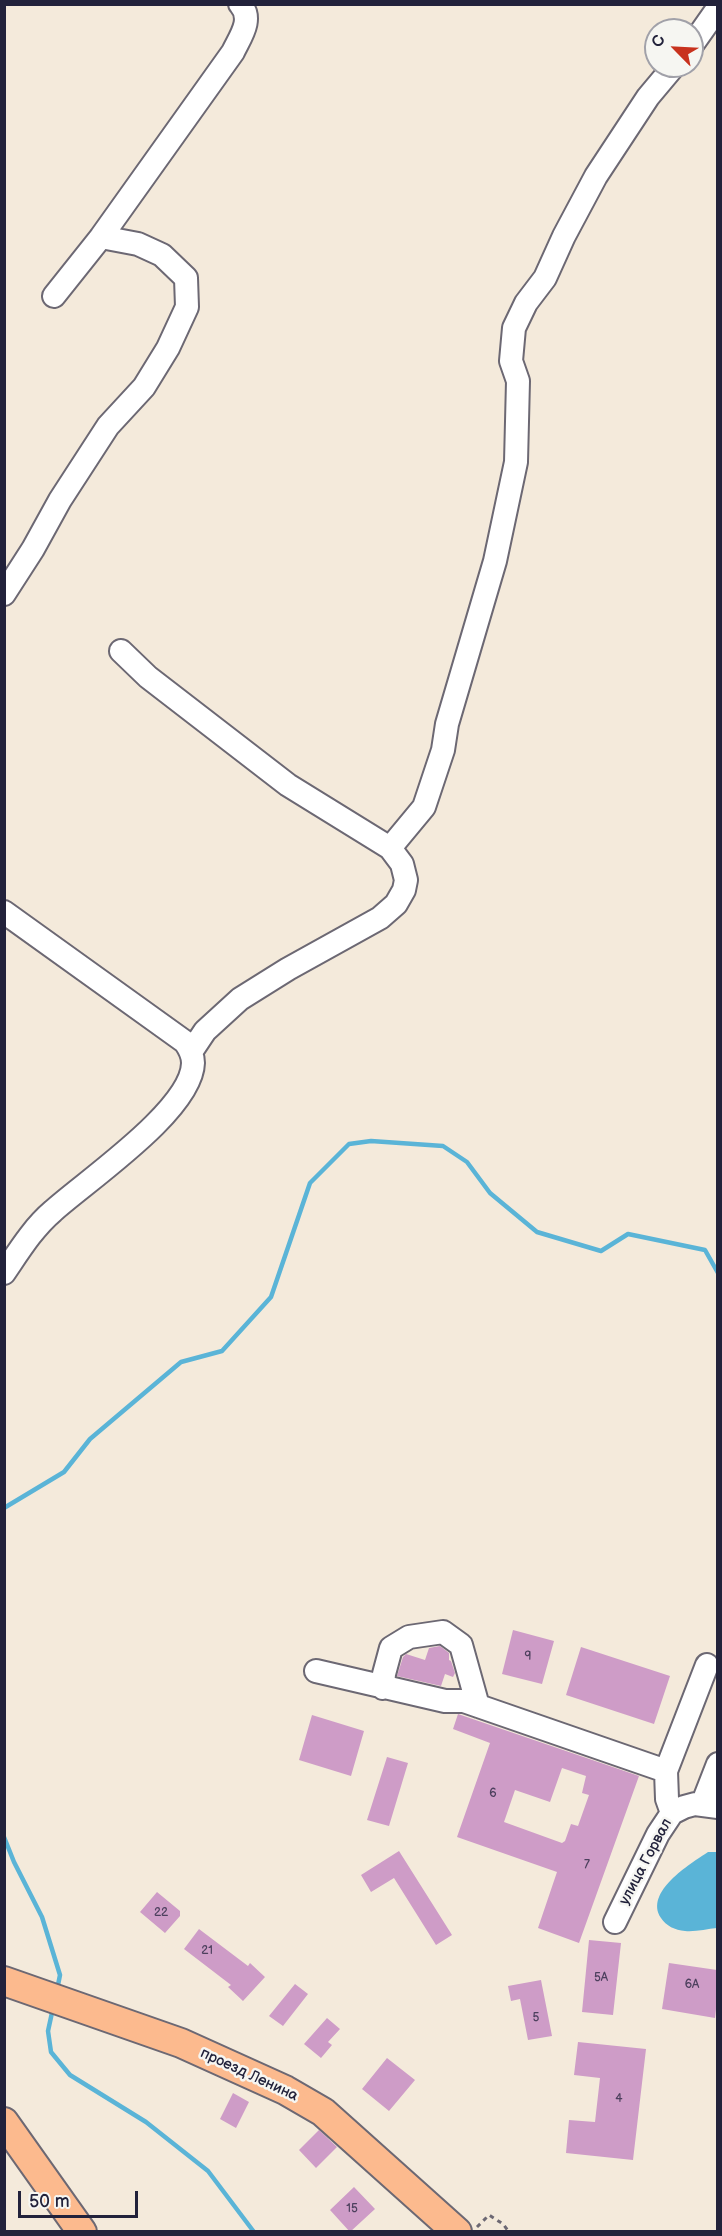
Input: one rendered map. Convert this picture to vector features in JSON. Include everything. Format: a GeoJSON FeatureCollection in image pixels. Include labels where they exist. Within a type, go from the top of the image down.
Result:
{"type":"FeatureCollection","features":[{"type":"Feature","properties":{"kind":"main road","name":"проезд Ленина"},"geometry":{"type":"LineString","coordinates":[[10,1983],[181,2043],[295,2095],[323,2112],[457,2232]]}},
{"type":"Feature","properties":{"kind":"main road"},"geometry":{"type":"LineString","coordinates":[[4,2122],[82,2232]]}},
{"type":"Feature","properties":{"kind":"street"},"geometry":{"type":"LineString","coordinates":[[54,296],[101,237],[233,52],[247,24],[245,10],[240,4]]}},
{"type":"Feature","properties":{"kind":"street"},"geometry":{"type":"LineString","coordinates":[[704,27],[717,8]]}},
{"type":"Feature","properties":{"kind":"street"},"geometry":{"type":"LineString","coordinates":[[390,848],[424,807],[443,750],[447,724],[495,561],[516,462],[518,381],[511,361],[514,328],[526,303],[545,278],[596,176],[648,98],[664,78]]}},
{"type":"Feature","properties":{"kind":"street"},"geometry":{"type":"LineString","coordinates":[[4,594],[33,549],[60,500],[108,426],[144,387],[168,348],[187,307],[186,278],[162,255],[138,244],[101,237]]}},
{"type":"Feature","properties":{"kind":"street"},"geometry":{"type":"LineString","coordinates":[[121,651],[148,677],[288,785],[390,848],[402,864],[406,880],[404,890],[396,904],[380,918],[288,969],[240,999],[204,1031],[191,1052]]}},
{"type":"Feature","properties":{"kind":"street"},"geometry":{"type":"LineString","coordinates":[[4,912],[185,1042],[191,1052],[193,1065],[179,1096],[164,1115],[121,1155],[51,1212],[29,1237],[4,1273]]}},
{"type":"Feature","properties":{"kind":"street"},"geometry":{"type":"LineString","coordinates":[[383,1688],[391,1648],[409,1637],[443,1632],[461,1645],[478,1706]]}},
{"type":"Feature","properties":{"kind":"street"},"geometry":{"type":"LineString","coordinates":[[672,1813],[666,1792],[666,1771],[707,1665]]}},
{"type":"Feature","properties":{"kind":"street"},"geometry":{"type":"LineString","coordinates":[[316,1671],[445,1701],[464,1701],[666,1771]]}},
{"type":"Feature","properties":{"kind":"street"},"geometry":{"type":"LineString","coordinates":[[710,1806],[717,1764]]}},
{"type":"Feature","properties":{"kind":"street","name":"улица Горвал"},"geometry":{"type":"LineString","coordinates":[[615,1922],[658,1834],[672,1813],[684,1807],[710,1806]]}},
{"type":"Feature","properties":{"kind":"path"},"geometry":{"type":"LineString","coordinates":[[472,2232],[489,2215],[503,2224],[509,2232]]}},
{"type":"Feature","properties":{"kind":"water"},"geometry":{"type":"Polygon","coordinates":[[[708,1852],[717,1852],[717,1928],[689,1931],[671,1927],[661,1918],[657,1908],[659,1898],[671,1880],[708,1852]]]}},
{"type":"Feature","properties":{"kind":"building"},"geometry":{"type":"Polygon","coordinates":[[[513,1630],[554,1641],[542,1684],[502,1674],[513,1630]]]}},
{"type":"Feature","properties":{"kind":"building"},"geometry":{"type":"Polygon","coordinates":[[[440,1646],[449,1653],[449,1660],[455,1673],[453,1677],[445,1674],[441,1686],[397,1676],[406,1654],[425,1660],[429,1648],[440,1646]]]}},
{"type":"Feature","properties":{"kind":"building"},"geometry":{"type":"Polygon","coordinates":[[[581,1647],[670,1676],[654,1724],[566,1695],[581,1647]]]}},
{"type":"Feature","properties":{"kind":"building"},"geometry":{"type":"Polygon","coordinates":[[[458,1714],[639,1776],[579,1943],[538,1928],[557,1872],[457,1837],[490,1743],[453,1729],[458,1714]],[[562,1768],[550,1802],[515,1790],[504,1822],[562,1843],[565,1841],[571,1824],[578,1826],[589,1795],[582,1793],[586,1776],[562,1768]]]}},
{"type":"Feature","properties":{"kind":"building"},"geometry":{"type":"Polygon","coordinates":[[[312,1715],[364,1731],[351,1776],[299,1760],[312,1715]]]}},
{"type":"Feature","properties":{"kind":"building"},"geometry":{"type":"Polygon","coordinates":[[[387,1757],[408,1763],[389,1826],[367,1820],[387,1757]]]}},
{"type":"Feature","properties":{"kind":"building"},"geometry":{"type":"Polygon","coordinates":[[[399,1851],[452,1935],[436,1945],[394,1878],[371,1892],[361,1875],[399,1851]]]}},
{"type":"Feature","properties":{"kind":"building"},"geometry":{"type":"Polygon","coordinates":[[[157,1892],[180,1911],[180,1916],[165,1933],[140,1912],[157,1892]]]}},
{"type":"Feature","properties":{"kind":"building"},"geometry":{"type":"Polygon","coordinates":[[[199,1929],[248,1966],[250,1963],[265,1977],[243,2001],[228,1987],[231,1985],[184,1949],[199,1929]]]}},
{"type":"Feature","properties":{"kind":"building"},"geometry":{"type":"Polygon","coordinates":[[[589,1940],[621,1943],[613,2015],[582,2012],[589,1940]]]}},
{"type":"Feature","properties":{"kind":"building"},"geometry":{"type":"Polygon","coordinates":[[[669,1963],[717,1970],[715,2018],[662,2009],[669,1963]]]}},
{"type":"Feature","properties":{"kind":"building"},"geometry":{"type":"Polygon","coordinates":[[[541,1980],[552,2036],[528,2040],[520,1999],[511,2001],[508,1986],[541,1980]]]}},
{"type":"Feature","properties":{"kind":"building"},"geometry":{"type":"Polygon","coordinates":[[[295,1984],[308,1994],[283,2026],[269,2016],[295,1984]]]}},
{"type":"Feature","properties":{"kind":"building"},"geometry":{"type":"Polygon","coordinates":[[[327,2018],[340,2029],[328,2042],[332,2045],[321,2058],[304,2044],[327,2018]]]}},
{"type":"Feature","properties":{"kind":"building"},"geometry":{"type":"Polygon","coordinates":[[[578,2042],[646,2049],[633,2160],[566,2153],[569,2120],[595,2122],[600,2078],[574,2075],[578,2042]]]}},
{"type":"Feature","properties":{"kind":"building"},"geometry":{"type":"Polygon","coordinates":[[[387,2058],[415,2080],[389,2111],[362,2089],[387,2058]]]}},
{"type":"Feature","properties":{"kind":"building"},"geometry":{"type":"Polygon","coordinates":[[[233,2093],[249,2102],[236,2128],[220,2119],[233,2093]]]}},
{"type":"Feature","properties":{"kind":"building"},"geometry":{"type":"Polygon","coordinates":[[[319,2130],[337,2147],[316,2168],[299,2150],[319,2130]]]}},
{"type":"Feature","properties":{"kind":"building"},"geometry":{"type":"Polygon","coordinates":[[[354,2187],[375,2209],[350,2232],[330,2210],[354,2187]]]}},
{"type":"Feature","properties":{"kind":"waterway"},"geometry":{"type":"LineString","coordinates":[[4,1508],[64,1472],[90,1439],[181,1362],[222,1351],[271,1297],[310,1183],[349,1144],[371,1141],[443,1146],[467,1162],[490,1193],[537,1232],[601,1251],[628,1234],[705,1250],[718,1273]]}},
{"type":"Feature","properties":{"kind":"waterway"},"geometry":{"type":"LineString","coordinates":[[4,1837],[42,1917],[60,1975],[57,1990]]}},
{"type":"Feature","properties":{"kind":"waterway"},"geometry":{"type":"LineString","coordinates":[[53,2008],[48,2031],[51,2052],[70,2075],[146,2122],[208,2171],[254,2232]]}}]}
